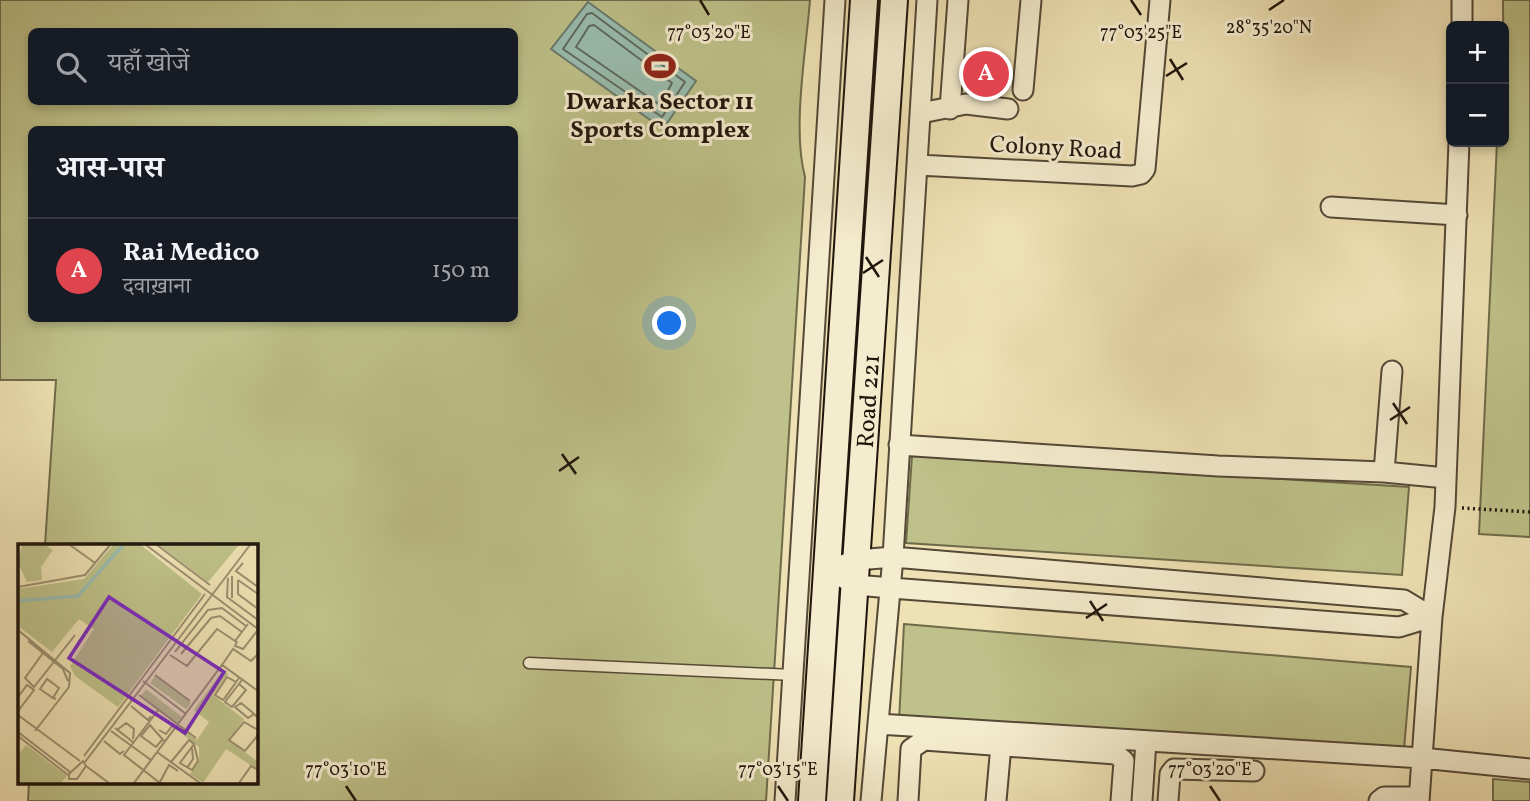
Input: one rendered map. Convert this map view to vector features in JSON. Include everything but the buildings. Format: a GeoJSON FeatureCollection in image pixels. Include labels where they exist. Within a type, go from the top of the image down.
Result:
{"type":"FeatureCollection","features":[{"type":"Feature","properties":{"kind":"main road","name":"Road 221"},"geometry":{"type":"LineString","coordinates":[[812,801],[863,0]]}},
{"type":"Feature","properties":{"kind":"main road","name":"Road 221"},"geometry":{"type":"LineString","coordinates":[[840,801],[894,0]]}},
{"type":"Feature","properties":{"kind":"street"},"geometry":{"type":"LineString","coordinates":[[785,801],[835,0]]}},
{"type":"Feature","properties":{"kind":"street"},"geometry":{"type":"LineString","coordinates":[[872,801],[894,557],[928,0]]}},
{"type":"Feature","properties":{"kind":"street"},"geometry":{"type":"LineString","coordinates":[[950,109],[958,0]]}},
{"type":"Feature","properties":{"kind":"street"},"geometry":{"type":"LineString","coordinates":[[1023,90],[1031,0]]}},
{"type":"Feature","properties":{"kind":"street","name":"Colony Road"},"geometry":{"type":"LineString","coordinates":[[918,165],[1132,176],[1142,174],[1145,169],[1160,0]]}},
{"type":"Feature","properties":{"kind":"street"},"geometry":{"type":"LineString","coordinates":[[1462,0],[1462,21]]}},
{"type":"Feature","properties":{"kind":"street"},"geometry":{"type":"LineString","coordinates":[[921,113],[966,104],[1008,109]]}},
{"type":"Feature","properties":{"kind":"street"},"geometry":{"type":"LineString","coordinates":[[1379,801],[1384,797],[1419,799],[1432,617],[1446,478],[1459,147]]}},
{"type":"Feature","properties":{"kind":"street"},"geometry":{"type":"LineString","coordinates":[[1331,207],[1457,215]]}},
{"type":"Feature","properties":{"kind":"street"},"geometry":{"type":"LineString","coordinates":[[1384,472],[1391,371]]}},
{"type":"Feature","properties":{"kind":"street"},"geometry":{"type":"LineString","coordinates":[[899,444],[1218,466],[1384,472],[1446,478]]}},
{"type":"Feature","properties":{"kind":"street"},"geometry":{"type":"LineString","coordinates":[[857,572],[894,557],[1404,600],[1432,617]]}},
{"type":"Feature","properties":{"kind":"street"},"geometry":{"type":"LineString","coordinates":[[827,570],[857,572],[891,588],[1399,628],[1432,617]]}},
{"type":"Feature","properties":{"kind":"street"},"geometry":{"type":"LineString","coordinates":[[878,724],[1422,758],[1530,769]]}},
{"type":"Feature","properties":{"kind":"street"},"geometry":{"type":"LineString","coordinates":[[908,801],[911,749],[917,742],[924,740],[1116,754],[1124,761],[1121,801]]}},
{"type":"Feature","properties":{"kind":"street"},"geometry":{"type":"LineString","coordinates":[[1142,801],[1146,741]]}},
{"type":"Feature","properties":{"kind":"street"},"geometry":{"type":"LineString","coordinates":[[996,801],[1001,745]]}},
{"type":"Feature","properties":{"kind":"street"},"geometry":{"type":"LineString","coordinates":[[1168,801],[1170,774],[1174,769],[1182,767],[1254,771]]}},
{"type":"Feature","properties":{"kind":"lane"},"geometry":{"type":"LineString","coordinates":[[528,663],[793,675]]}},
{"type":"Feature","properties":{"kind":"path"},"geometry":{"type":"LineString","coordinates":[[1444,507],[1530,512]]}},
{"type":"Feature","properties":{"kind":"green space"},"geometry":{"type":"Polygon","coordinates":[[[0,0],[810,0],[800,113],[801,158],[805,177],[766,801],[28,801],[29,784],[257,784],[257,544],[45,544],[56,380],[0,380],[0,0]]]}},
{"type":"Feature","properties":{"kind":"green space"},"geometry":{"type":"Polygon","coordinates":[[[1503,0],[1530,0],[1530,537],[1479,534],[1497,147],[1509,147],[1509,21],[1503,21],[1503,0]]]}},
{"type":"Feature","properties":{"kind":"green space"},"geometry":{"type":"Polygon","coordinates":[[[912,456],[1409,487],[1402,575],[906,543],[912,456]]]}},
{"type":"Feature","properties":{"kind":"green space"},"geometry":{"type":"Polygon","coordinates":[[[904,624],[1411,667],[1403,761],[899,721],[904,624]]]}},
{"type":"Feature","properties":{"kind":"green space"},"geometry":{"type":"Polygon","coordinates":[[[1493,779],[1530,782],[1530,801],[1493,801],[1493,779]]]}},
{"type":"Feature","properties":{"kind":"water"},"geometry":{"type":"Polygon","coordinates":[[[588,2],[696,81],[663,129],[551,49],[588,2]]]}},
{"type":"Feature","properties":{"kind":"place","name":"Dwarka Sector 11 Sports Complex"},"geometry":{"type":"Point","coordinates":[660,66]}},
{"type":"Feature","properties":{"kind":"place","name":"Rai Medico"},"geometry":{"type":"Point","coordinates":[986,74]}}]}
